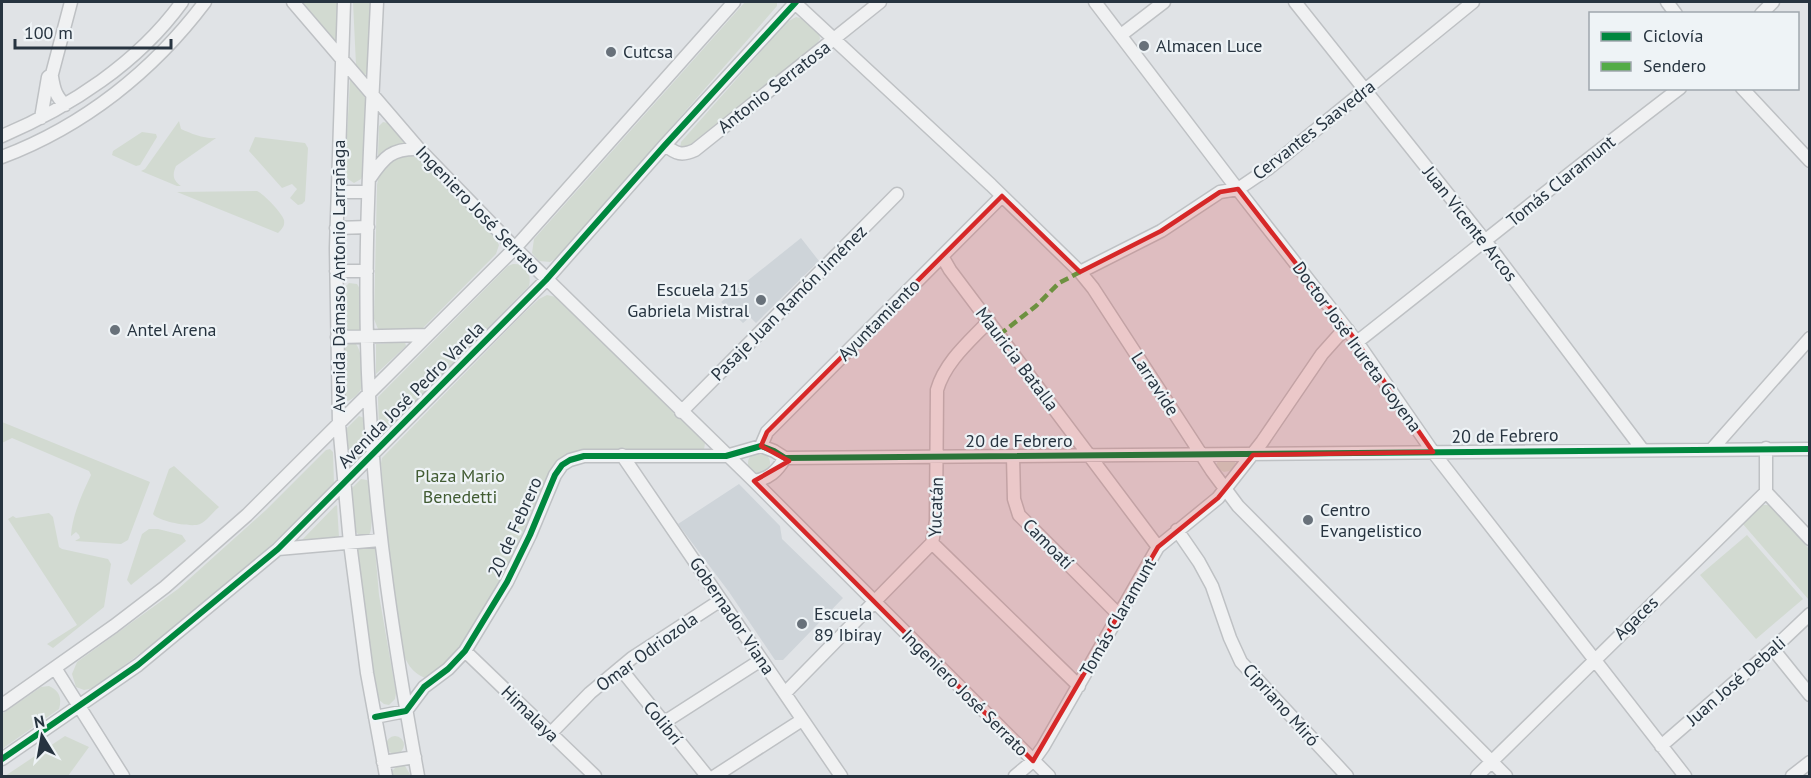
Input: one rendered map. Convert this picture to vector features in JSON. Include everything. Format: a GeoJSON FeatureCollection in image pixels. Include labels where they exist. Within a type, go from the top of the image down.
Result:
{"type":"FeatureCollection","features":[{"type":"Feature","properties":{"kind":"street"},"geometry":{"type":"LineString","coordinates":[[65,105],[54,90],[52,74],[71,2]]}},
{"type":"Feature","properties":{"kind":"street"},"geometry":{"type":"LineString","coordinates":[[2,136],[41,118],[81,95],[130,57],[182,2]]}},
{"type":"Feature","properties":{"kind":"street"},"geometry":{"type":"LineString","coordinates":[[2,157],[43,139],[91,112],[136,77],[169,45],[206,2]]}},
{"type":"Feature","properties":{"kind":"street","name":"Ingeniero José Serrato"},"geometry":{"type":"LineString","coordinates":[[293,2],[419,149],[546,280],[754,482],[1049,777]]}},
{"type":"Feature","properties":{"kind":"street","name":"Avenida Dámaso Antonio Larrañaga"},"geometry":{"type":"LineString","coordinates":[[344,2],[336,228],[339,424],[350,543],[386,777]]}},
{"type":"Feature","properties":{"kind":"street","name":"Avenida Dámaso Antonio Larrañaga"},"geometry":{"type":"LineString","coordinates":[[377,2],[368,192],[367,271],[372,455],[380,540],[418,777]]}},
{"type":"Feature","properties":{"kind":"street","name":"Avenida José Pedro Varela"},"geometry":{"type":"LineString","coordinates":[[2,705],[165,587],[214,546],[515,248],[734,2]]}},
{"type":"Feature","properties":{"kind":"street","name":"Avenida José Pedro Varela"},"geometry":{"type":"LineString","coordinates":[[2,759],[138,665],[278,549],[546,280],[795,2]]}},
{"type":"Feature","properties":{"kind":"street","name":"Larravide"},"geometry":{"type":"LineString","coordinates":[[795,2],[836,38],[1080,272],[1093,288],[1201,454],[1238,506],[1506,777]]}},
{"type":"Feature","properties":{"kind":"street","name":"Antonio Serratosa"},"geometry":{"type":"LineString","coordinates":[[665,145],[683,155],[695,150],[880,2]]}},
{"type":"Feature","properties":{"kind":"street","name":"Doctor José Irureta Goyena"},"geometry":{"type":"LineString","coordinates":[[1095,2],[1348,330],[1433,452],[1685,777]]}},
{"type":"Feature","properties":{"kind":"street"},"geometry":{"type":"LineString","coordinates":[[1121,35],[1164,2]]}},
{"type":"Feature","properties":{"kind":"street","name":"Juan Vicente Arcos"},"geometry":{"type":"LineString","coordinates":[[1295,2],[1486,242],[1642,449]]}},
{"type":"Feature","properties":{"kind":"street","name":"Cervantes Saavedra"},"geometry":{"type":"LineString","coordinates":[[1080,272],[1161,231],[1220,192],[1238,189],[1269,168],[1473,2]]}},
{"type":"Feature","properties":{"kind":"street"},"geometry":{"type":"LineString","coordinates":[[41,118],[48,77],[52,74]]}},
{"type":"Feature","properties":{"kind":"street","name":"Tomás Claramunt"},"geometry":{"type":"LineString","coordinates":[[1357,342],[1677,90]]}},
{"type":"Feature","properties":{"kind":"street"},"geometry":{"type":"LineString","coordinates":[[1744,90],[1809,160]]}},
{"type":"Feature","properties":{"kind":"street"},"geometry":{"type":"LineString","coordinates":[[81,95],[91,112]]}},
{"type":"Feature","properties":{"kind":"street"},"geometry":{"type":"LineString","coordinates":[[369,179],[381,161],[392,153],[419,149]]}},
{"type":"Feature","properties":{"kind":"street"},"geometry":{"type":"LineString","coordinates":[[338,192],[368,192]]}},
{"type":"Feature","properties":{"kind":"street","name":"Pasaje Juan Ramón Jiménez"},"geometry":{"type":"LineString","coordinates":[[681,412],[897,194]]}},
{"type":"Feature","properties":{"kind":"street","name":"Ayuntamiento"},"geometry":{"type":"LineString","coordinates":[[761,446],[767,432],[1002,196]]}},
{"type":"Feature","properties":{"kind":"street"},"geometry":{"type":"LineString","coordinates":[[336,228],[368,227]]}},
{"type":"Feature","properties":{"kind":"street","name":"Mauricia Batalla"},"geometry":{"type":"LineString","coordinates":[[942,256],[950,270],[1158,547]]}},
{"type":"Feature","properties":{"kind":"street"},"geometry":{"type":"LineString","coordinates":[[336,271],[367,271]]}},
{"type":"Feature","properties":{"kind":"street","name":"Yucatán"},"geometry":{"type":"LineString","coordinates":[[988,321],[947,366],[940,378],[937,390],[936,521],[932,543],[1079,686]]}},
{"type":"Feature","properties":{"kind":"street","name":"Tomás Claramunt"},"geometry":{"type":"LineString","coordinates":[[1016,777],[1033,761],[1043,747],[1158,547],[1218,498],[1253,455],[1322,354],[1339,335],[1348,330]]}},
{"type":"Feature","properties":{"kind":"street"},"geometry":{"type":"LineString","coordinates":[[337,336],[427,335]]}},
{"type":"Feature","properties":{"kind":"street"},"geometry":{"type":"LineString","coordinates":[[1713,448],[1809,338]]}},
{"type":"Feature","properties":{"kind":"street","name":"20 de Febrero"},"geometry":{"type":"LineString","coordinates":[[406,711],[424,687],[448,669],[465,651],[507,582],[555,475],[562,465],[584,456],[726,456],[761,446],[785,458],[1809,448]]}},
{"type":"Feature","properties":{"kind":"street"},"geometry":{"type":"LineString","coordinates":[[1766,448],[1766,492],[1809,539]]}},
{"type":"Feature","properties":{"kind":"street","name":"Gobernador Viana"},"geometry":{"type":"LineString","coordinates":[[622,455],[841,777]]}},
{"type":"Feature","properties":{"kind":"street","name":"Camoatí"},"geometry":{"type":"LineString","coordinates":[[1013,456],[1014,499],[1019,515],[1119,615]]}},
{"type":"Feature","properties":{"kind":"street"},"geometry":{"type":"LineString","coordinates":[[754,482],[771,476],[778,470],[785,458]]}},
{"type":"Feature","properties":{"kind":"street","name":"Agaces"},"geometry":{"type":"LineString","coordinates":[[1477,777],[1593,660],[1766,492]]}},
{"type":"Feature","properties":{"kind":"street","name":"Cipriano Miró"},"geometry":{"type":"LineString","coordinates":[[1177,530],[1212,586],[1241,662],[1347,777]]}},
{"type":"Feature","properties":{"kind":"street"},"geometry":{"type":"LineString","coordinates":[[278,549],[380,540]]}},
{"type":"Feature","properties":{"kind":"street"},"geometry":{"type":"LineString","coordinates":[[785,693],[932,543]]}},
{"type":"Feature","properties":{"kind":"street","name":"Omar Odriozola"},"geometry":{"type":"LineString","coordinates":[[551,733],[590,693],[632,658],[721,600]]}},
{"type":"Feature","properties":{"kind":"street","name":"Juan José Debali"},"geometry":{"type":"LineString","coordinates":[[1661,746],[1773,650],[1809,614]]}},
{"type":"Feature","properties":{"kind":"street"},"geometry":{"type":"LineString","coordinates":[[1773,650],[1809,695]]}},
{"type":"Feature","properties":{"kind":"street","name":"Himalaya"},"geometry":{"type":"LineString","coordinates":[[465,651],[596,777]]}},
{"type":"Feature","properties":{"kind":"street"},"geometry":{"type":"LineString","coordinates":[[663,723],[761,660]]}},
{"type":"Feature","properties":{"kind":"street"},"geometry":{"type":"LineString","coordinates":[[55,668],[123,777]]}},
{"type":"Feature","properties":{"kind":"street","name":"Colibrí"},"geometry":{"type":"LineString","coordinates":[[620,668],[707,777]]}},
{"type":"Feature","properties":{"kind":"street"},"geometry":{"type":"LineString","coordinates":[[375,717],[406,711]]}},
{"type":"Feature","properties":{"kind":"street"},"geometry":{"type":"LineString","coordinates":[[715,777],[802,720]]}},
{"type":"Feature","properties":{"kind":"street"},"geometry":{"type":"LineString","coordinates":[[383,762],[414,757]]}},
{"type":"Feature","properties":{"kind":"street"},"geometry":{"type":"LineString","coordinates":[[1792,777],[1809,762]]}},
{"type":"Feature","properties":{"kind":"highlighted area"},"geometry":{"type":"Polygon","coordinates":[[[1238,189],[1357,342],[1433,452],[1253,455],[1218,498],[1158,547],[1033,761],[754,481],[789,461],[761,446],[767,432],[1002,196],[1080,272],[1161,231],[1220,192],[1238,189]]]}},
{"type":"Feature","properties":{"kind":"shaded area"},"geometry":{"type":"Polygon","coordinates":[[[801,238],[819,261],[756,323],[750,317],[743,323],[721,302],[801,238]]]}},
{"type":"Feature","properties":{"kind":"shaded area"},"geometry":{"type":"Polygon","coordinates":[[[739,484],[780,526],[782,539],[843,598],[783,660],[775,660],[729,592],[678,524],[739,484]]]}},
{"type":"Feature","properties":{"kind":"green space"},"geometry":{"type":"Polygon","coordinates":[[[302,2],[338,2],[336,40],[332,39],[302,2]]]}},
{"type":"Feature","properties":{"kind":"green space"},"geometry":{"type":"Polygon","coordinates":[[[353,2],[371,2],[368,72],[365,75],[356,65],[353,2]]]}},
{"type":"Feature","properties":{"kind":"green space"},"geometry":{"type":"Polygon","coordinates":[[[745,2],[777,2],[777,6],[558,257],[550,262],[539,261],[532,253],[534,239],[745,2]]]}},
{"type":"Feature","properties":{"kind":"green space"},"geometry":{"type":"Polygon","coordinates":[[[796,17],[804,19],[819,33],[820,39],[815,46],[688,149],[680,148],[681,142],[787,22],[796,17]]]}},
{"type":"Feature","properties":{"kind":"green space"},"geometry":{"type":"Polygon","coordinates":[[[350,80],[367,99],[363,175],[354,183],[345,177],[350,80]]]}},
{"type":"Feature","properties":{"kind":"green space"},"geometry":{"type":"Polygon","coordinates":[[[179,121],[181,129],[203,137],[216,138],[176,166],[174,177],[181,186],[177,186],[141,171],[145,169],[179,121]]]}},
{"type":"Feature","properties":{"kind":"green space"},"geometry":{"type":"Polygon","coordinates":[[[383,122],[388,123],[407,145],[380,156],[378,155],[379,126],[383,122]]]}},
{"type":"Feature","properties":{"kind":"green space"},"geometry":{"type":"Polygon","coordinates":[[[142,132],[156,134],[157,137],[140,165],[136,166],[112,155],[113,151],[142,132]]]}},
{"type":"Feature","properties":{"kind":"green space"},"geometry":{"type":"Polygon","coordinates":[[[255,137],[305,143],[308,148],[305,201],[302,204],[298,205],[290,198],[297,189],[292,184],[282,188],[249,151],[255,137]]]}},
{"type":"Feature","properties":{"kind":"green space"},"geometry":{"type":"Polygon","coordinates":[[[405,155],[415,157],[423,163],[496,239],[499,245],[496,254],[423,328],[384,331],[378,329],[374,319],[377,185],[380,174],[386,166],[405,155]]]}},
{"type":"Feature","properties":{"kind":"green space"},"geometry":{"type":"Polygon","coordinates":[[[257,191],[283,217],[284,226],[278,233],[177,192],[257,191]]]}},
{"type":"Feature","properties":{"kind":"green space"},"geometry":{"type":"Polygon","coordinates":[[[513,264],[525,267],[530,277],[529,286],[385,432],[379,433],[378,397],[508,266],[513,264]]]}},
{"type":"Feature","properties":{"kind":"green space"},"geometry":{"type":"Polygon","coordinates":[[[349,283],[357,284],[360,289],[360,332],[342,332],[341,291],[349,283]]]}},
{"type":"Feature","properties":{"kind":"green space","name":"Plaza Mario Benedetti"},"geometry":{"type":"Polygon","coordinates":[[[547,295],[556,297],[705,443],[704,450],[623,452],[553,468],[487,607],[471,633],[452,657],[429,679],[410,667],[401,646],[388,552],[382,458],[520,317],[539,299],[547,295]]]}},
{"type":"Feature","properties":{"kind":"green space"},"geometry":{"type":"Polygon","coordinates":[[[405,342],[406,346],[376,374],[376,344],[405,342]]]}},
{"type":"Feature","properties":{"kind":"green space"},"geometry":{"type":"Polygon","coordinates":[[[349,344],[356,344],[358,348],[363,378],[360,391],[348,401],[344,398],[343,350],[349,344]]]}},
{"type":"Feature","properties":{"kind":"green space"},"geometry":{"type":"Polygon","coordinates":[[[359,416],[364,418],[366,449],[354,464],[350,465],[348,463],[347,428],[359,416]]]}},
{"type":"Feature","properties":{"kind":"green space"},"geometry":{"type":"Polygon","coordinates":[[[2,422],[150,482],[128,540],[121,544],[75,541],[80,538],[76,532],[71,536],[73,521],[91,475],[89,471],[12,438],[2,443],[2,422]]]}},
{"type":"Feature","properties":{"kind":"green space"},"geometry":{"type":"Polygon","coordinates":[[[330,449],[333,452],[334,485],[244,571],[186,619],[94,688],[84,690],[76,687],[72,674],[77,662],[178,589],[266,510],[326,450],[330,449]]]}},
{"type":"Feature","properties":{"kind":"green space"},"geometry":{"type":"Polygon","coordinates":[[[759,452],[767,455],[770,463],[767,471],[759,474],[751,471],[748,463],[751,455],[759,452]]]}},
{"type":"Feature","properties":{"kind":"green space"},"geometry":{"type":"Polygon","coordinates":[[[1231,460],[1236,463],[1232,470],[1224,472],[1216,468],[1218,461],[1231,460]]]}},
{"type":"Feature","properties":{"kind":"green space"},"geometry":{"type":"Polygon","coordinates":[[[174,466],[219,507],[200,524],[175,523],[153,514],[169,469],[174,466]]]}},
{"type":"Feature","properties":{"kind":"green space"},"geometry":{"type":"Polygon","coordinates":[[[361,479],[368,482],[372,520],[368,536],[363,537],[355,531],[350,493],[361,479]]]}},
{"type":"Feature","properties":{"kind":"green space"},"geometry":{"type":"Polygon","coordinates":[[[337,505],[339,537],[301,541],[335,506],[337,505]]]}},
{"type":"Feature","properties":{"kind":"green space"},"geometry":{"type":"Polygon","coordinates":[[[1761,505],[1773,507],[1809,549],[1809,600],[1742,523],[1761,505]]]}},
{"type":"Feature","properties":{"kind":"green space"},"geometry":{"type":"Polygon","coordinates":[[[49,513],[53,517],[59,547],[108,559],[111,564],[104,607],[53,648],[47,644],[77,625],[8,519],[13,516],[16,518],[49,513]]]}},
{"type":"Feature","properties":{"kind":"green space"},"geometry":{"type":"Polygon","coordinates":[[[149,529],[182,535],[186,541],[131,585],[127,580],[142,534],[149,529]]]}},
{"type":"Feature","properties":{"kind":"green space"},"geometry":{"type":"Polygon","coordinates":[[[1747,535],[1803,599],[1756,639],[1700,575],[1747,535]]]}},
{"type":"Feature","properties":{"kind":"green space"},"geometry":{"type":"Polygon","coordinates":[[[372,547],[375,549],[379,595],[396,693],[395,699],[389,705],[378,699],[371,664],[357,549],[372,547]]]}},
{"type":"Feature","properties":{"kind":"green space"},"geometry":{"type":"Polygon","coordinates":[[[49,686],[56,690],[59,696],[59,709],[2,749],[2,714],[41,687],[49,686]]]}},
{"type":"Feature","properties":{"kind":"green space"},"geometry":{"type":"Polygon","coordinates":[[[65,736],[89,747],[68,776],[5,776],[65,736]]]}},
{"type":"Feature","properties":{"kind":"green space"},"geometry":{"type":"Polygon","coordinates":[[[391,736],[399,736],[404,741],[402,752],[391,754],[386,749],[386,741],[391,736]]]}},
{"type":"Feature","properties":{"kind":"green space"},"geometry":{"type":"Polygon","coordinates":[[[397,766],[405,766],[411,776],[391,776],[397,766]]]}},
{"type":"Feature","properties":{"kind":"marked path"},"geometry":{"type":"LineString","coordinates":[[999,335],[1036,306],[1059,283],[1080,272]]}},
{"type":"Feature","properties":{"kind":"cycle path"},"geometry":{"type":"LineString","coordinates":[[2,759],[138,665],[278,549],[546,280],[796,2]]}},
{"type":"Feature","properties":{"kind":"cycle path"},"geometry":{"type":"LineString","coordinates":[[375,717],[406,711],[424,687],[448,669],[465,651],[507,582],[555,475],[562,465],[584,456],[726,456],[761,446],[785,458],[1810,449]]}},
{"type":"Feature","properties":{"kind":"place","name":"Almacen Luce"},"geometry":{"type":"Point","coordinates":[1144,46]}},
{"type":"Feature","properties":{"kind":"place","name":"Cutcsa"},"geometry":{"type":"Point","coordinates":[611,52]}},
{"type":"Feature","properties":{"kind":"place","name":"Escuela 215 Gabriela Mistral"},"geometry":{"type":"Point","coordinates":[761,300]}},
{"type":"Feature","properties":{"kind":"place","name":"Antel Arena"},"geometry":{"type":"Point","coordinates":[115,330]}},
{"type":"Feature","properties":{"kind":"place","name":"Centro Evangelistico"},"geometry":{"type":"Point","coordinates":[1308,520]}},
{"type":"Feature","properties":{"kind":"place","name":"Escuela 89 Ibiray"},"geometry":{"type":"Point","coordinates":[802,624]}}]}
